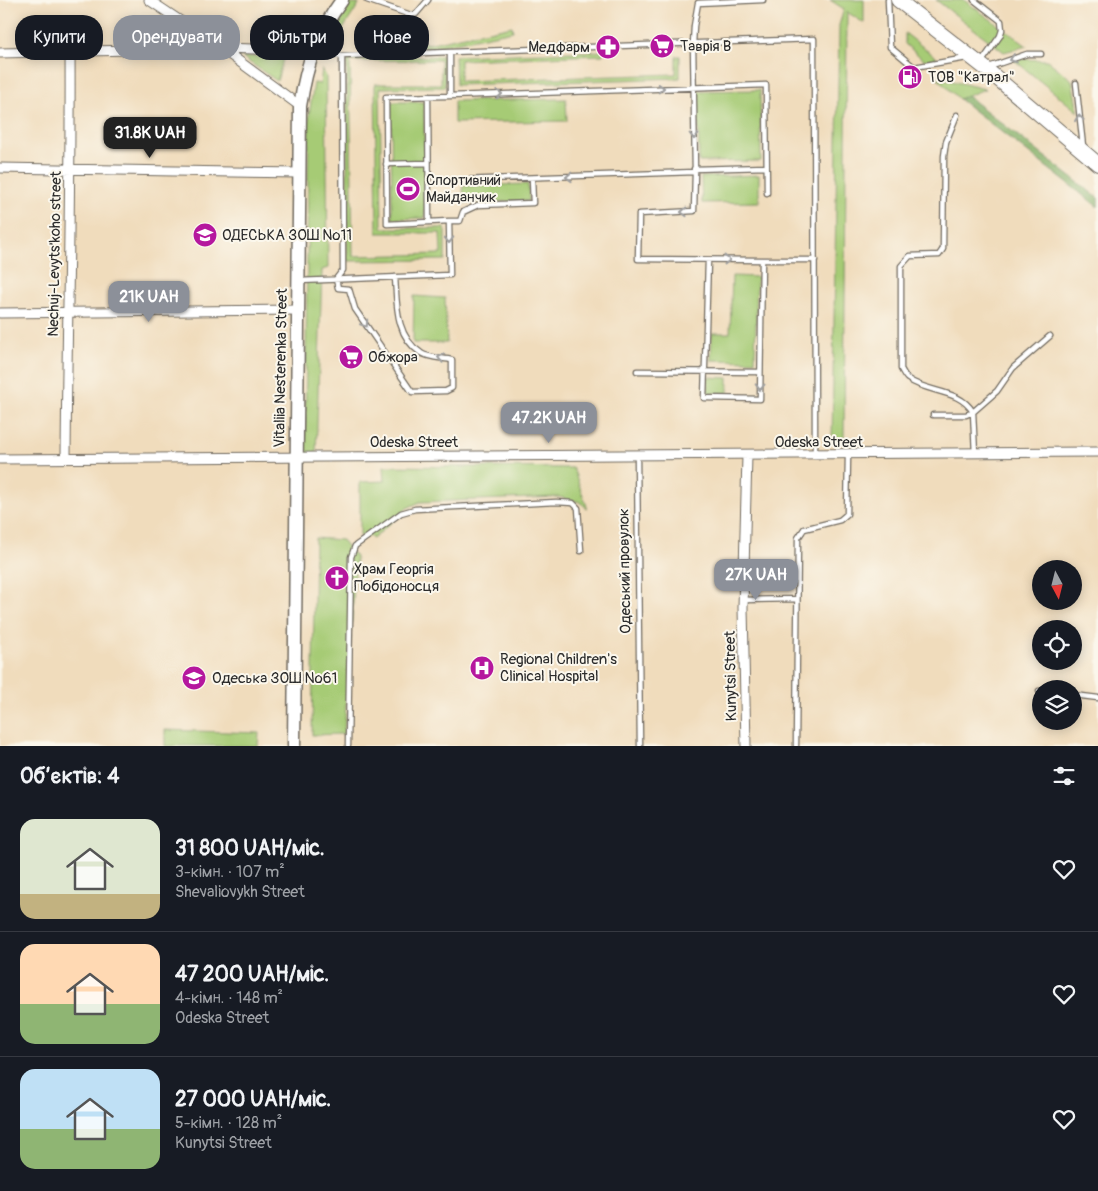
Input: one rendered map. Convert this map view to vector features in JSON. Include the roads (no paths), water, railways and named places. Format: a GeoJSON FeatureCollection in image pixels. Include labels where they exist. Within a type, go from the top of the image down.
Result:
{"type":"FeatureCollection","features":[{"type":"Feature","properties":{"kind":"main road","name":"Vitaliia Nesterenka Street"},"geometry":{"type":"LineString","coordinates":[[331,15],[342,0]]}},
{"type":"Feature","properties":{"kind":"main road"},"geometry":{"type":"LineString","coordinates":[[898,0],[979,63],[1098,164]]}},
{"type":"Feature","properties":{"kind":"main road","name":"Vitaliia Nesterenka Street"},"geometry":{"type":"LineString","coordinates":[[294,746],[300,106],[304,76],[309,60]]}},
{"type":"Feature","properties":{"kind":"street"},"geometry":{"type":"LineString","coordinates":[[149,0],[172,15]]}},
{"type":"Feature","properties":{"kind":"street"},"geometry":{"type":"LineString","coordinates":[[0,53],[15,52]]}},
{"type":"Feature","properties":{"kind":"street","name":"Nechuj-Levyts'koho street"},"geometry":{"type":"LineString","coordinates":[[66,458],[67,312],[71,169],[70,60]]}},
{"type":"Feature","properties":{"kind":"street"},"geometry":{"type":"LineString","coordinates":[[237,60],[300,106]]}},
{"type":"Feature","properties":{"kind":"street"},"geometry":{"type":"LineString","coordinates":[[0,168],[299,173]]}},
{"type":"Feature","properties":{"kind":"street"},"geometry":{"type":"LineString","coordinates":[[0,313],[298,310]]}},
{"type":"Feature","properties":{"kind":"street","name":"Odeska Street"},"geometry":{"type":"LineString","coordinates":[[0,459],[297,456],[848,456],[1098,452]]}},
{"type":"Feature","properties":{"kind":"street","name":"Kunytsi Street"},"geometry":{"type":"LineString","coordinates":[[746,456],[744,600],[746,746]]}},
{"type":"Feature","properties":{"kind":"lane"},"geometry":{"type":"LineString","coordinates":[[367,0],[411,15],[416,14],[428,0]]}},
{"type":"Feature","properties":{"kind":"lane"},"geometry":{"type":"LineString","coordinates":[[763,0],[698,3],[693,44],[694,212],[639,214],[638,259],[815,260]]}},
{"type":"Feature","properties":{"kind":"lane"},"geometry":{"type":"LineString","coordinates":[[888,0],[890,47],[914,67],[979,63],[1027,54],[1041,54]]}},
{"type":"Feature","properties":{"kind":"lane"},"geometry":{"type":"LineString","coordinates":[[974,0],[1001,21],[1002,30],[979,63]]}},
{"type":"Feature","properties":{"kind":"lane"},"geometry":{"type":"LineString","coordinates":[[344,56],[814,40],[815,456]]}},
{"type":"Feature","properties":{"kind":"lane"},"geometry":{"type":"LineString","coordinates":[[450,52],[450,96]]}},
{"type":"Feature","properties":{"kind":"lane"},"geometry":{"type":"LineString","coordinates":[[336,279],[343,270],[342,60]]}},
{"type":"Feature","properties":{"kind":"lane"},"geometry":{"type":"LineString","coordinates":[[1076,83],[1084,152]]}},
{"type":"Feature","properties":{"kind":"lane"},"geometry":{"type":"LineString","coordinates":[[532,178],[533,203],[478,205],[463,212],[460,221],[387,224],[386,97],[766,85],[767,193]]}},
{"type":"Feature","properties":{"kind":"lane"},"geometry":{"type":"LineString","coordinates":[[428,96],[429,222]]}},
{"type":"Feature","properties":{"kind":"lane"},"geometry":{"type":"LineString","coordinates":[[957,115],[946,142],[944,156],[943,250],[939,255],[910,256],[901,266],[900,369],[908,379],[960,399],[974,412],[975,454]]}},
{"type":"Feature","properties":{"kind":"lane"},"geometry":{"type":"LineString","coordinates":[[386,164],[428,163]]}},
{"type":"Feature","properties":{"kind":"lane"},"geometry":{"type":"LineString","coordinates":[[461,180],[766,167]]}},
{"type":"Feature","properties":{"kind":"lane"},"geometry":{"type":"LineString","coordinates":[[298,281],[450,275],[449,221]]}},
{"type":"Feature","properties":{"kind":"lane"},"geometry":{"type":"LineString","coordinates":[[708,260],[704,398],[760,399],[762,260]]}},
{"type":"Feature","properties":{"kind":"lane"},"geometry":{"type":"LineString","coordinates":[[336,279],[338,288],[349,289],[356,309],[412,392],[446,391],[452,388],[452,360],[421,354],[411,343],[398,322],[395,277]]}},
{"type":"Feature","properties":{"kind":"lane"},"geometry":{"type":"LineString","coordinates":[[933,415],[974,412],[997,391],[1013,368],[1050,336]]}},
{"type":"Feature","properties":{"kind":"lane"},"geometry":{"type":"LineString","coordinates":[[637,371],[760,372]]}},
{"type":"Feature","properties":{"kind":"lane","name":"Одеський провулок"},"geometry":{"type":"LineString","coordinates":[[636,456],[640,746]]}},
{"type":"Feature","properties":{"kind":"lane"},"geometry":{"type":"LineString","coordinates":[[796,746],[798,535],[804,529],[840,520],[847,514],[848,456]]}},
{"type":"Feature","properties":{"kind":"lane"},"geometry":{"type":"LineString","coordinates":[[348,746],[352,557],[355,546],[401,513],[415,509],[556,502],[573,503],[578,508],[581,551]]}},
{"type":"Feature","properties":{"kind":"lane"},"geometry":{"type":"LineString","coordinates":[[744,600],[797,600]]}},
{"type":"Feature","properties":{"kind":"lane"},"geometry":{"type":"LineString","coordinates":[[1082,696],[1098,698]]}},
{"type":"Feature","properties":{"kind":"place","name":"Таврія В"},"geometry":{"type":"Point","coordinates":[662,46]}},
{"type":"Feature","properties":{"kind":"place","name":"Медфарм"},"geometry":{"type":"Point","coordinates":[608,47]}},
{"type":"Feature","properties":{"kind":"place","name":"ТОВ \"Катрал\""},"geometry":{"type":"Point","coordinates":[910,77]}},
{"type":"Feature","properties":{"kind":"place","name":"Спортивний Майданчик"},"geometry":{"type":"Point","coordinates":[408,189]}},
{"type":"Feature","properties":{"kind":"place","name":"ОДЕСЬКА ЗОШ №11"},"geometry":{"type":"Point","coordinates":[205,235]}},
{"type":"Feature","properties":{"kind":"place","name":"Обжора"},"geometry":{"type":"Point","coordinates":[351,357]}},
{"type":"Feature","properties":{"kind":"place","name":"Храм Георгія Побідоносця"},"geometry":{"type":"Point","coordinates":[337,578]}},
{"type":"Feature","properties":{"kind":"place","name":"Regional Children's Clinical Hospital"},"geometry":{"type":"Point","coordinates":[482,668]}},
{"type":"Feature","properties":{"kind":"place","name":"Одеська ЗОШ №61"},"geometry":{"type":"Point","coordinates":[194,678]}}]}
